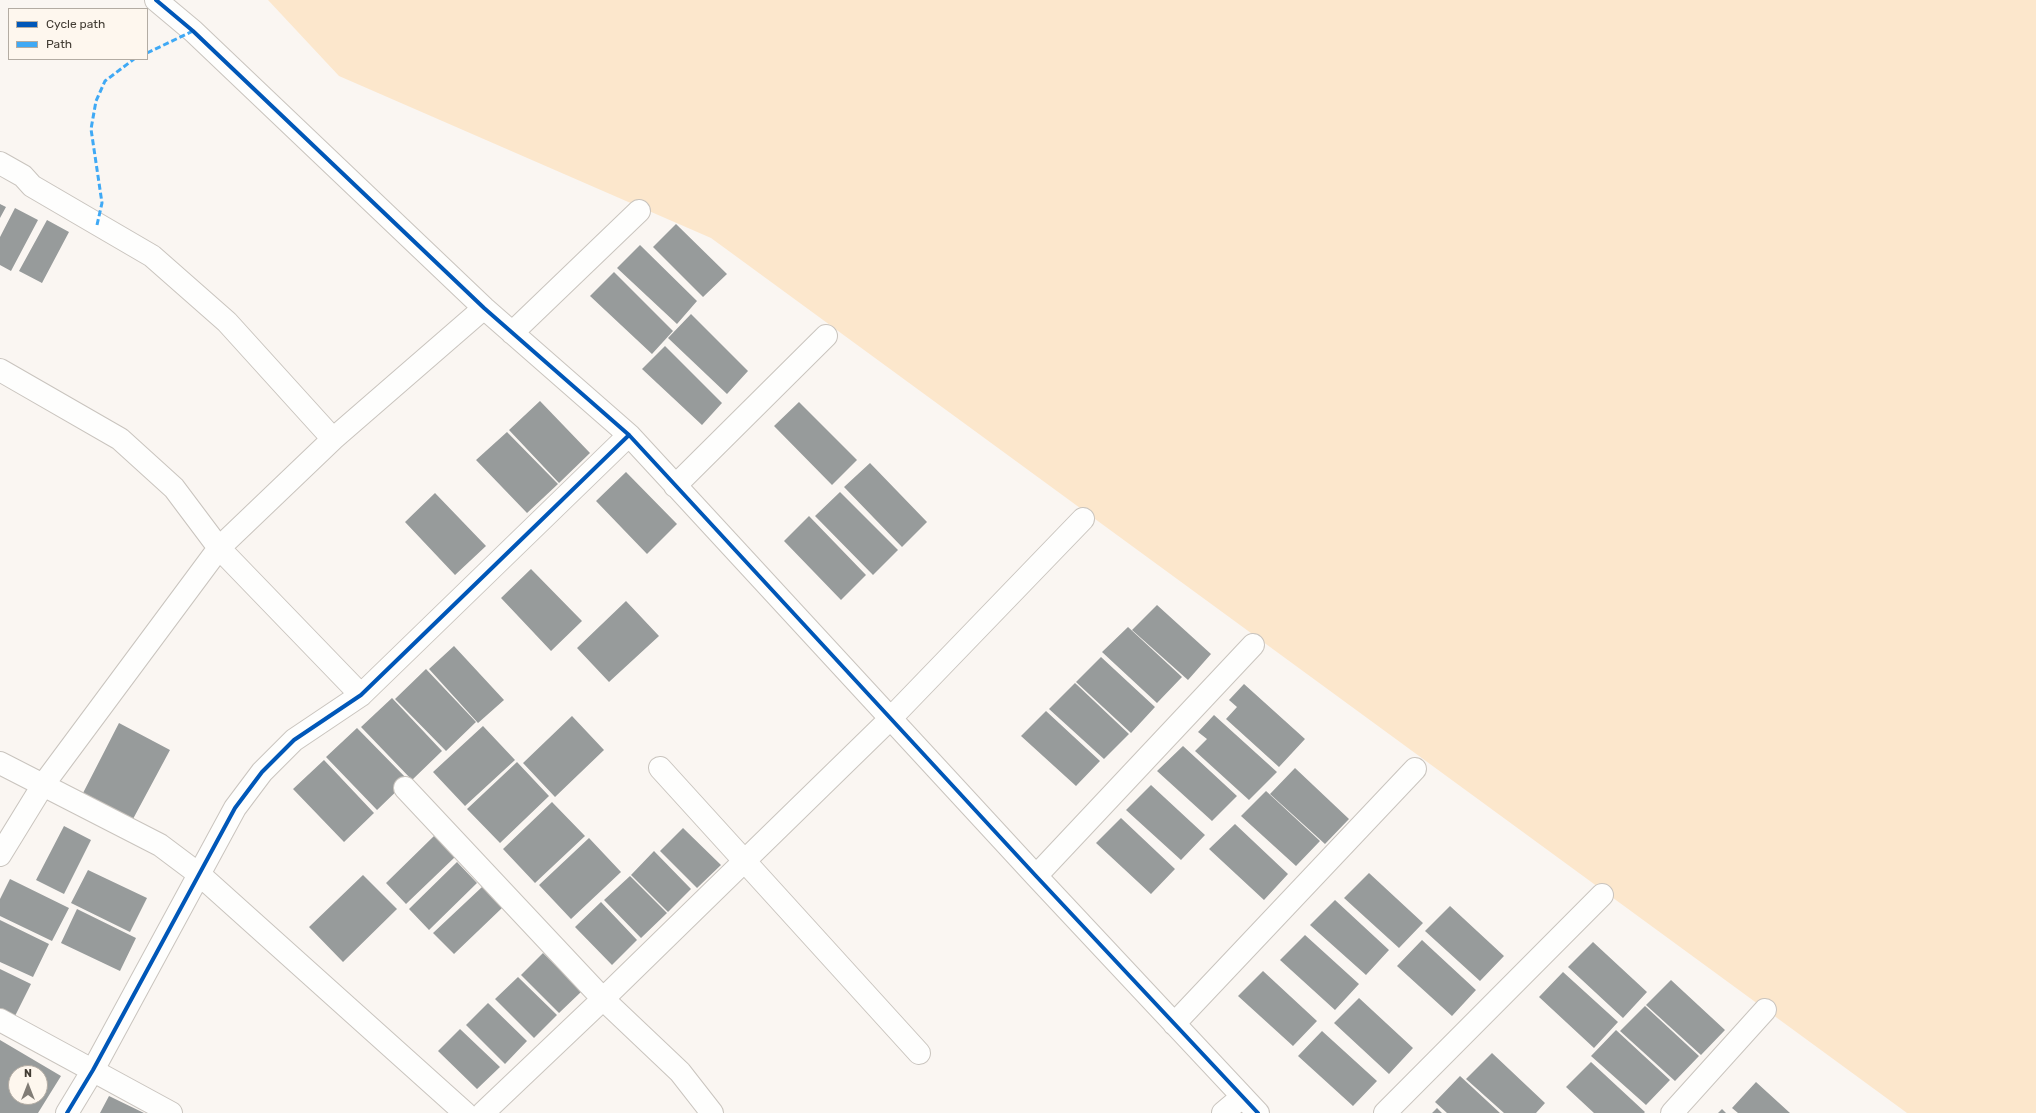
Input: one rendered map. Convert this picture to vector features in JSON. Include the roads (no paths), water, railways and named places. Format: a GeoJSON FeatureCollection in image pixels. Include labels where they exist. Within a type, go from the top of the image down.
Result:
{"type":"FeatureCollection","features":[{"type":"Feature","properties":{"kind":"street"},"geometry":{"type":"LineString","coordinates":[[156,0],[193,31],[484,308],[629,435],[890,719],[1258,1113]]}},
{"type":"Feature","properties":{"kind":"street"},"geometry":{"type":"LineString","coordinates":[[0,163],[22,176],[32,186],[152,256],[227,322],[334,439]]}},
{"type":"Feature","properties":{"kind":"street"},"geometry":{"type":"LineString","coordinates":[[512,333],[639,211]]}},
{"type":"Feature","properties":{"kind":"street"},"geometry":{"type":"LineString","coordinates":[[0,855],[43,784],[219,548],[334,439],[484,308]]}},
{"type":"Feature","properties":{"kind":"street"},"geometry":{"type":"LineString","coordinates":[[675,486],[826,336]]}},
{"type":"Feature","properties":{"kind":"street"},"geometry":{"type":"LineString","coordinates":[[0,370],[120,439],[174,488],[219,548],[361,694]]}},
{"type":"Feature","properties":{"kind":"street"},"geometry":{"type":"LineString","coordinates":[[67,1113],[94,1070],[235,808],[262,772],[294,740],[361,694],[629,435]]}},
{"type":"Feature","properties":{"kind":"street"},"geometry":{"type":"LineString","coordinates":[[483,1113],[603,999],[890,719],[1083,519]]}},
{"type":"Feature","properties":{"kind":"street"},"geometry":{"type":"LineString","coordinates":[[1036,876],[1252,645]]}},
{"type":"Feature","properties":{"kind":"street"},"geometry":{"type":"LineString","coordinates":[[0,763],[160,844],[200,874],[465,1113]]}},
{"type":"Feature","properties":{"kind":"street"},"geometry":{"type":"LineString","coordinates":[[660,768],[919,1053]]}},
{"type":"Feature","properties":{"kind":"street"},"geometry":{"type":"LineString","coordinates":[[1174,1024],[1415,769]]}},
{"type":"Feature","properties":{"kind":"street"},"geometry":{"type":"LineString","coordinates":[[406,788],[603,999],[680,1072],[712,1113]]}},
{"type":"Feature","properties":{"kind":"street"},"geometry":{"type":"LineString","coordinates":[[1385,1113],[1602,895]]}},
{"type":"Feature","properties":{"kind":"street"},"geometry":{"type":"LineString","coordinates":[[1672,1113],[1765,1010]]}},
{"type":"Feature","properties":{"kind":"street"},"geometry":{"type":"LineString","coordinates":[[0,1020],[171,1113]]}},
{"type":"Feature","properties":{"kind":"street"},"geometry":{"type":"LineString","coordinates":[[1223,1113],[1242,1097]]}}]}
